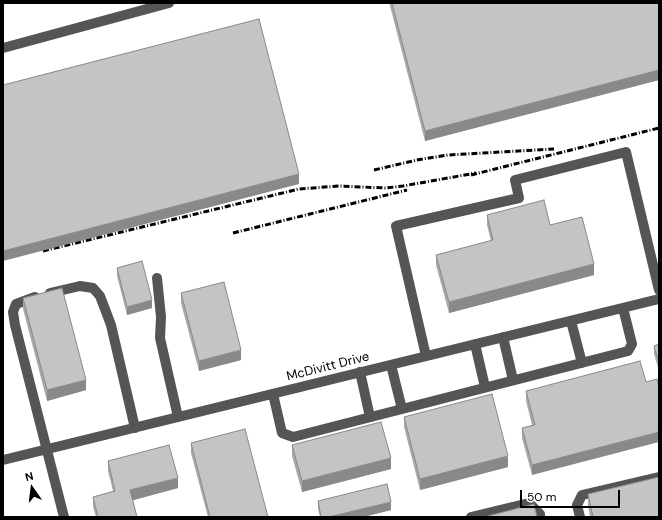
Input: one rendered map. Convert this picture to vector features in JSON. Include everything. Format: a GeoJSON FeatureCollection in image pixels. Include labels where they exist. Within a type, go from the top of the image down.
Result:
{"type":"FeatureCollection","features":[{"type":"Feature","properties":{"kind":"street"},"geometry":{"type":"LineString","coordinates":[[3,48],[169,3]]}},
{"type":"Feature","properties":{"kind":"street"},"geometry":{"type":"LineString","coordinates":[[426,356],[396,226],[519,198],[515,180],[626,152],[659,290]]}},
{"type":"Feature","properties":{"kind":"street"},"geometry":{"type":"LineString","coordinates":[[157,278],[161,317],[160,338],[178,417]]}},
{"type":"Feature","properties":{"kind":"street"},"geometry":{"type":"LineString","coordinates":[[64,517],[15,325],[13,312],[16,304],[26,299],[80,286],[93,288],[100,296],[111,325],[136,428]]}},
{"type":"Feature","properties":{"kind":"street","name":"McDivitt Drive"},"geometry":{"type":"LineString","coordinates":[[3,460],[659,299]]}},
{"type":"Feature","properties":{"kind":"street"},"geometry":{"type":"LineString","coordinates":[[272,394],[282,433],[293,437],[628,351],[632,344],[623,308]]}},
{"type":"Feature","properties":{"kind":"street"},"geometry":{"type":"LineString","coordinates":[[571,320],[582,363]]}},
{"type":"Feature","properties":{"kind":"street"},"geometry":{"type":"LineString","coordinates":[[503,337],[513,380]]}},
{"type":"Feature","properties":{"kind":"street"},"geometry":{"type":"LineString","coordinates":[[475,344],[486,387]]}},
{"type":"Feature","properties":{"kind":"street"},"geometry":{"type":"LineString","coordinates":[[391,365],[402,409]]}},
{"type":"Feature","properties":{"kind":"street"},"geometry":{"type":"LineString","coordinates":[[360,372],[370,417]]}},
{"type":"Feature","properties":{"kind":"street"},"geometry":{"type":"LineString","coordinates":[[580,517],[577,505],[582,495],[659,477]]}},
{"type":"Feature","properties":{"kind":"street"},"geometry":{"type":"LineString","coordinates":[[471,517],[529,503],[540,514],[540,517]]}},
{"type":"Feature","properties":{"kind":"building"},"geometry":{"type":"Polygon","coordinates":[[[392,3],[659,3],[659,70],[425,131],[392,3]]]}},
{"type":"Feature","properties":{"kind":"building"},"geometry":{"type":"Polygon","coordinates":[[[259,19],[299,174],[3,251],[3,85],[259,19]]]}},
{"type":"Feature","properties":{"kind":"building"},"geometry":{"type":"Polygon","coordinates":[[[544,200],[550,225],[582,217],[594,264],[449,302],[436,255],[493,240],[487,215],[544,200]]]}},
{"type":"Feature","properties":{"kind":"building"},"geometry":{"type":"Polygon","coordinates":[[[142,261],[152,300],[127,307],[117,268],[142,261]]]}},
{"type":"Feature","properties":{"kind":"building"},"geometry":{"type":"Polygon","coordinates":[[[224,282],[241,350],[199,361],[181,293],[224,282]]]}},
{"type":"Feature","properties":{"kind":"building"},"geometry":{"type":"Polygon","coordinates":[[[62,288],[86,380],[47,390],[23,298],[62,288]]]}},
{"type":"Feature","properties":{"kind":"building"},"geometry":{"type":"Polygon","coordinates":[[[659,344],[659,363],[654,346],[659,344]]]}},
{"type":"Feature","properties":{"kind":"building"},"geometry":{"type":"Polygon","coordinates":[[[640,361],[646,382],[657,379],[659,386],[659,432],[532,465],[522,428],[535,425],[526,391],[640,361]]]}},
{"type":"Feature","properties":{"kind":"building"},"geometry":{"type":"Polygon","coordinates":[[[492,394],[508,456],[420,479],[404,417],[492,394]]]}},
{"type":"Feature","properties":{"kind":"building"},"geometry":{"type":"Polygon","coordinates":[[[381,422],[391,458],[302,481],[292,445],[381,422]]]}},
{"type":"Feature","properties":{"kind":"building"},"geometry":{"type":"Polygon","coordinates":[[[245,429],[268,517],[210,517],[191,443],[245,429]]]}},
{"type":"Feature","properties":{"kind":"building"},"geometry":{"type":"Polygon","coordinates":[[[169,445],[178,478],[130,490],[137,517],[98,517],[93,497],[115,491],[108,461],[169,445]]]}},
{"type":"Feature","properties":{"kind":"building"},"geometry":{"type":"Polygon","coordinates":[[[659,477],[659,517],[593,517],[588,494],[659,477]]]}},
{"type":"Feature","properties":{"kind":"building"},"geometry":{"type":"Polygon","coordinates":[[[387,484],[391,502],[329,517],[321,517],[318,501],[387,484]]]}},
{"type":"Feature","properties":{"kind":"building"},"geometry":{"type":"Polygon","coordinates":[[[534,504],[537,517],[484,517],[534,504]]]}},
{"type":"Feature","properties":{"kind":"railway"},"geometry":{"type":"LineString","coordinates":[[471,175],[659,128]]}},
{"type":"Feature","properties":{"kind":"railway"},"geometry":{"type":"LineString","coordinates":[[374,170],[417,160],[448,155],[554,149]]}},
{"type":"Feature","properties":{"kind":"railway"},"geometry":{"type":"LineString","coordinates":[[43,251],[299,189],[339,186],[386,188],[476,173]]}},
{"type":"Feature","properties":{"kind":"railway"},"geometry":{"type":"LineString","coordinates":[[233,233],[407,190]]}}]}
